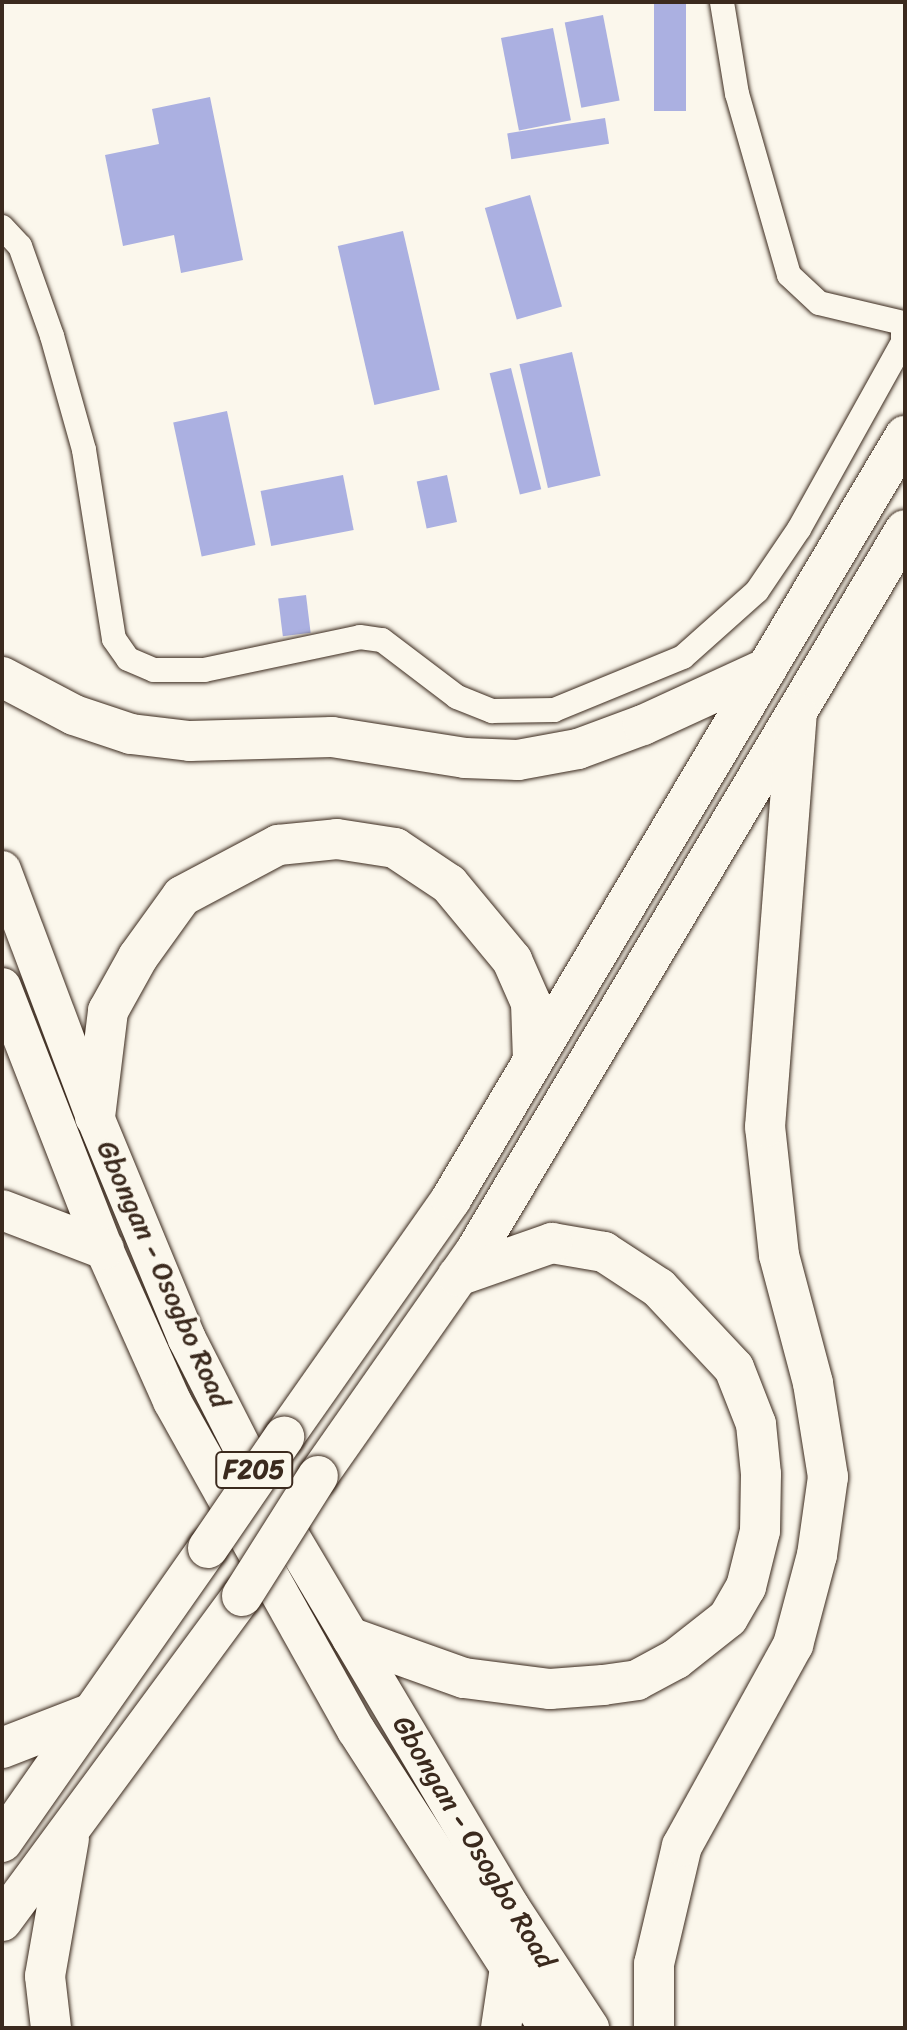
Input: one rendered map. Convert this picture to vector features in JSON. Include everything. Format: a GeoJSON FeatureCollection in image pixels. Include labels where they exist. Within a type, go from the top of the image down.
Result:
{"type":"FeatureCollection","features":[{"type":"Feature","properties":{"kind":"highway"},"geometry":{"type":"LineString","coordinates":[[2,1842],[451,1199],[905,436]]}},
{"type":"Feature","properties":{"kind":"highway"},"geometry":{"type":"LineString","coordinates":[[2,1921],[242,1596],[318,1476],[458,1276],[905,530]]}},
{"type":"Feature","properties":{"kind":"highway"},"geometry":{"type":"LineString","coordinates":[[2,677],[74,715],[131,734],[190,741],[332,737],[465,758],[518,760],[578,749],[643,725],[767,668]]}},
{"type":"Feature","properties":{"kind":"highway"},"geometry":{"type":"LineString","coordinates":[[654,2028],[654,1964],[682,1846],[793,1645],[817,1555],[828,1477],[813,1383],[779,1255],[765,1127],[797,713]]}},
{"type":"Feature","properties":{"kind":"highway"},"geometry":{"type":"LineString","coordinates":[[95,1117],[108,1011],[138,957],[182,896],[278,845],[337,839],[395,848],[449,884],[512,960],[531,1003],[533,1060]]}},
{"type":"Feature","properties":{"kind":"highway"},"geometry":{"type":"LineString","coordinates":[[2,1210],[104,1249]]}},
{"type":"Feature","properties":{"kind":"highway"},"geometry":{"type":"LineString","coordinates":[[352,1638],[464,1678],[550,1689],[603,1685],[637,1680],[676,1659],[728,1618],[746,1587],[760,1531],[761,1474],[756,1424],[734,1368],[659,1288],[604,1252],[552,1243],[458,1276]]}},
{"type":"Feature","properties":{"kind":"highway"},"geometry":{"type":"LineString","coordinates":[[2,1748],[92,1713]]}},
{"type":"Feature","properties":{"kind":"highway"},"geometry":{"type":"LineString","coordinates":[[51,2028],[45,1976],[72,1826]]}},
{"type":"Feature","properties":{"kind":"highway"},"geometry":{"type":"LineString","coordinates":[[501,2028],[510,1968]]}},
{"type":"Feature","properties":{"kind":"main road","name":"Gbongan - Osogbo Road"},"geometry":{"type":"LineString","coordinates":[[2,870],[95,1117],[187,1339],[275,1511],[510,1906],[590,2028]]}},
{"type":"Feature","properties":{"kind":"main road","name":"Gbongan - Osogbo Road"},"geometry":{"type":"LineString","coordinates":[[2,987],[104,1249],[172,1401],[241,1532],[356,1730],[548,2028]]}},
{"type":"Feature","properties":{"kind":"street"},"geometry":{"type":"LineString","coordinates":[[2,227],[20,246],[52,336],[84,450],[114,639],[128,659],[154,670],[204,670],[360,637],[382,640],[457,697],[492,711],[554,710],[683,657],[757,591],[799,529],[903,342],[903,323],[819,303],[789,275],[737,94],[722,2]]}},
{"type":"Feature","properties":{"kind":"building"},"geometry":{"type":"Polygon","coordinates":[[[654,2],[686,2],[686,111],[654,111],[654,2]]]}},
{"type":"Feature","properties":{"kind":"building"},"geometry":{"type":"Polygon","coordinates":[[[603,15],[620,100],[581,108],[565,22],[603,15]]]}},
{"type":"Feature","properties":{"kind":"building"},"geometry":{"type":"Polygon","coordinates":[[[553,28],[571,120],[519,130],[501,38],[553,28]]]}},
{"type":"Feature","properties":{"kind":"building"},"geometry":{"type":"Polygon","coordinates":[[[210,97],[243,260],[181,273],[174,235],[123,246],[105,155],[159,144],[152,109],[210,97]]]}},
{"type":"Feature","properties":{"kind":"building"},"geometry":{"type":"Polygon","coordinates":[[[605,118],[609,144],[511,159],[507,133],[605,118]]]}},
{"type":"Feature","properties":{"kind":"building"},"geometry":{"type":"Polygon","coordinates":[[[530,195],[562,307],[517,319],[485,208],[530,195]]]}},
{"type":"Feature","properties":{"kind":"building"},"geometry":{"type":"Polygon","coordinates":[[[403,231],[440,390],[374,405],[338,246],[403,231]]]}},
{"type":"Feature","properties":{"kind":"building"},"geometry":{"type":"Polygon","coordinates":[[[572,352],[601,476],[548,488],[519,364],[572,352]]]}},
{"type":"Feature","properties":{"kind":"building"},"geometry":{"type":"Polygon","coordinates":[[[511,368],[541,489],[520,495],[490,373],[511,368]]]}},
{"type":"Feature","properties":{"kind":"building"},"geometry":{"type":"Polygon","coordinates":[[[227,411],[255,545],[202,556],[173,422],[227,411]]]}},
{"type":"Feature","properties":{"kind":"building"},"geometry":{"type":"Polygon","coordinates":[[[343,475],[354,530],[271,546],[261,491],[343,475]]]}},
{"type":"Feature","properties":{"kind":"building"},"geometry":{"type":"Polygon","coordinates":[[[447,475],[457,522],[427,528],[417,481],[447,475]]]}},
{"type":"Feature","properties":{"kind":"building"},"geometry":{"type":"Polygon","coordinates":[[[306,595],[311,633],[283,636],[278,598],[306,595]]]}}]}
